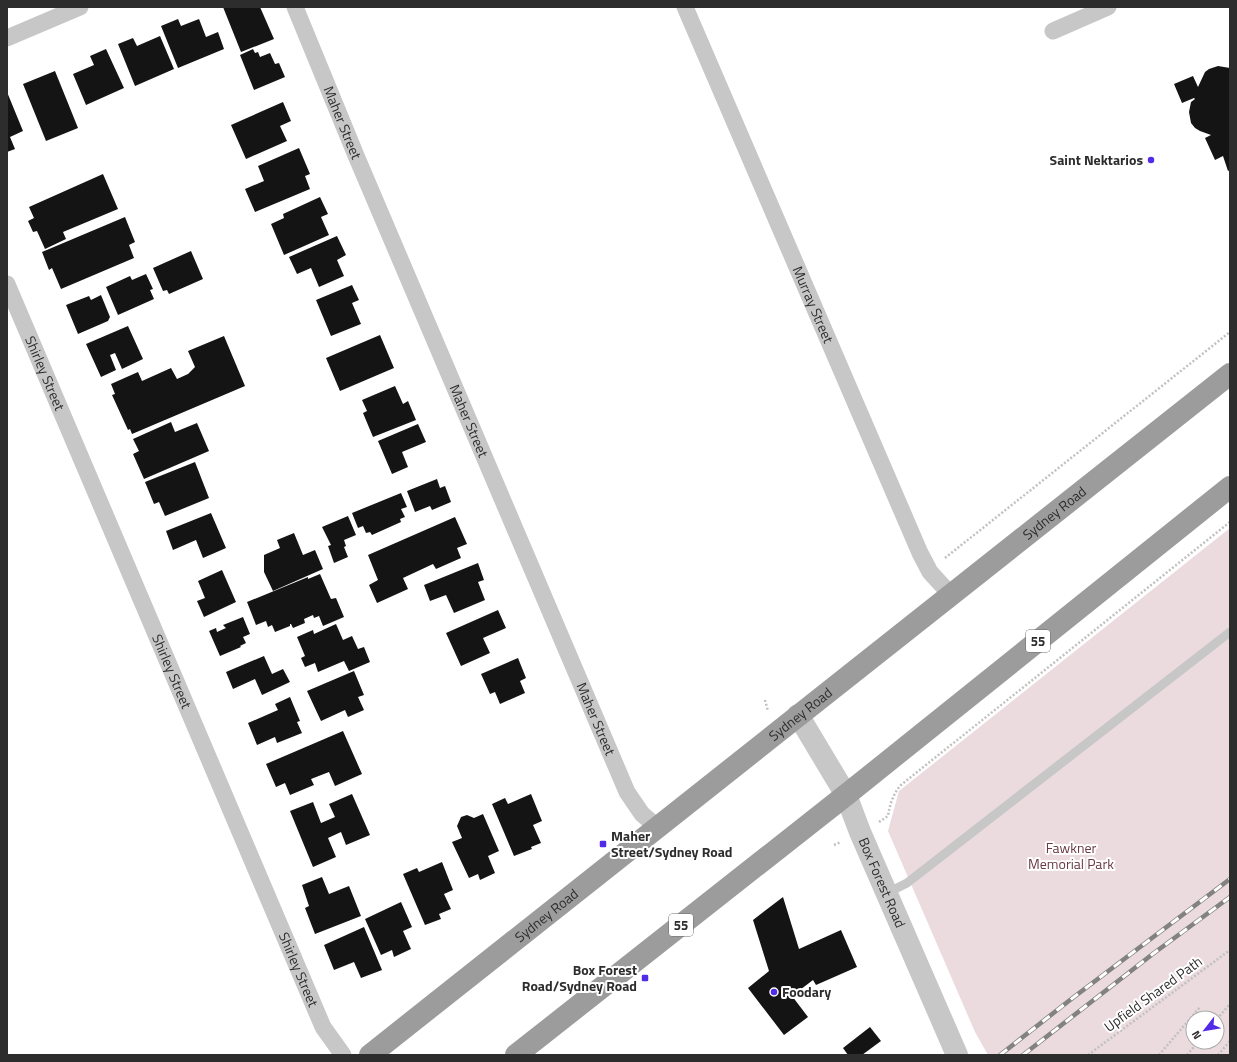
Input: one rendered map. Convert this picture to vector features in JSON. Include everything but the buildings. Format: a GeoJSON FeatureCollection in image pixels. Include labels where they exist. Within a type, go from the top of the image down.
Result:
{"type":"FeatureCollection","features":[{"type":"Feature","properties":{"kind":"highway","name":"Sydney Road"},"geometry":{"type":"LineString","coordinates":[[370,1055],[1230,374]]}},
{"type":"Feature","properties":{"kind":"highway","name":"55"},"geometry":{"type":"LineString","coordinates":[[516,1055],[846,796],[1230,488]]}},
{"type":"Feature","properties":{"kind":"street"},"geometry":{"type":"LineString","coordinates":[[8,34],[80,7]]}},
{"type":"Feature","properties":{"kind":"street","name":"Maher Street"},"geometry":{"type":"LineString","coordinates":[[295,7],[357,158],[627,792],[642,814],[657,827]]}},
{"type":"Feature","properties":{"kind":"street","name":"Murray Street"},"geometry":{"type":"LineString","coordinates":[[685,7],[920,553],[930,572],[951,595]]}},
{"type":"Feature","properties":{"kind":"street"},"geometry":{"type":"LineString","coordinates":[[1053,31],[1108,7]]}},
{"type":"Feature","properties":{"kind":"street","name":"Shirley Street"},"geometry":{"type":"LineString","coordinates":[[7,284],[323,1027],[344,1055]]}},
{"type":"Feature","properties":{"kind":"street","name":"Box Forest Road"},"geometry":{"type":"LineString","coordinates":[[798,715],[846,796],[860,832],[957,1055]]}},
{"type":"Feature","properties":{"kind":"lane"},"geometry":{"type":"LineString","coordinates":[[887,893],[907,883],[1230,632]]}},
{"type":"Feature","properties":{"kind":"path"},"geometry":{"type":"LineString","coordinates":[[930,572],[946,557],[1230,332]]}},
{"type":"Feature","properties":{"kind":"path"},"geometry":{"type":"LineString","coordinates":[[834,845],[888,816],[890,804],[901,785],[1230,522]]}},
{"type":"Feature","properties":{"kind":"path","name":"Upfield Shared Path"},"geometry":{"type":"LineString","coordinates":[[1088,1055],[1230,950]]}},
{"type":"Feature","properties":{"kind":"path"},"geometry":{"type":"LineString","coordinates":[[1159,1055],[1200,1007]]}},
{"type":"Feature","properties":{"kind":"path"},"geometry":{"type":"LineString","coordinates":[[1218,1055],[1230,1041]]}},
{"type":"Feature","properties":{"kind":"green space","name":"Fawkner Memorial Park"},"geometry":{"type":"Polygon","coordinates":[[[1230,528],[1230,1055],[988,1055],[975,1032],[888,831],[899,791],[1230,528]]]}},
{"type":"Feature","properties":{"kind":"railway"},"geometry":{"type":"LineString","coordinates":[[1000,1055],[1230,879]]}},
{"type":"Feature","properties":{"kind":"railway"},"geometry":{"type":"LineString","coordinates":[[1023,1055],[1154,953],[1230,897]]}},
{"type":"Feature","properties":{"kind":"place","name":"Saint Nektarios"},"geometry":{"type":"Point","coordinates":[1151,160]}},
{"type":"Feature","properties":{"kind":"place","name":"Maher Street/Sydney Road"},"geometry":{"type":"Point","coordinates":[603,844]}},
{"type":"Feature","properties":{"kind":"place","name":"Box Forest Road/Sydney Road"},"geometry":{"type":"Point","coordinates":[645,978]}},
{"type":"Feature","properties":{"kind":"place","name":"Foodary"},"geometry":{"type":"Point","coordinates":[774,992]}}]}
